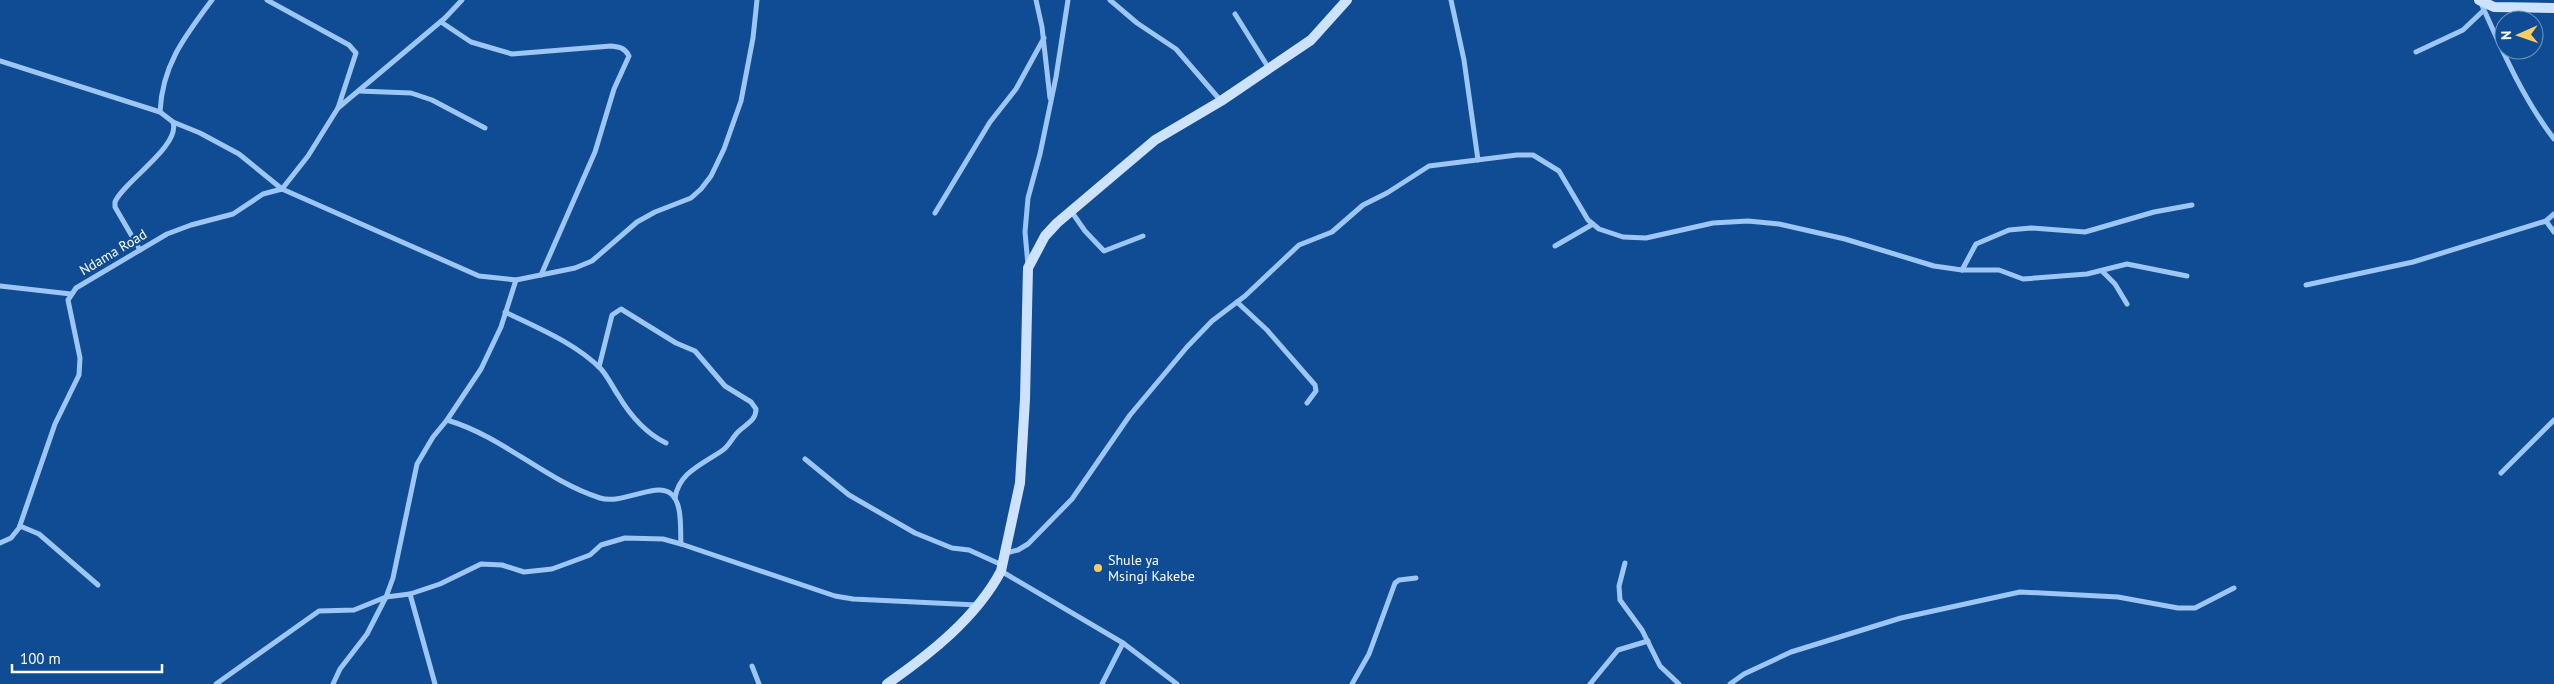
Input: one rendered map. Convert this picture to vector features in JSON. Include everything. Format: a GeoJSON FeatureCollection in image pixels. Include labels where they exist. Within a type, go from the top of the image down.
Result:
{"type":"FeatureCollection","features":[{"type":"Feature","properties":{"kind":"street"},"geometry":{"type":"LineString","coordinates":[[160,112],[163,89],[172,58],[181,41],[212,0]]}},
{"type":"Feature","properties":{"kind":"street"},"geometry":{"type":"LineString","coordinates":[[267,0],[348,45],[355,51],[356,57],[338,108],[308,156],[282,189]]}},
{"type":"Feature","properties":{"kind":"street"},"geometry":{"type":"LineString","coordinates":[[338,108],[441,22],[462,0]]}},
{"type":"Feature","properties":{"kind":"street"},"geometry":{"type":"LineString","coordinates":[[0,60],[160,112],[172,122],[200,133],[240,154],[282,189],[460,269],[479,276],[516,280],[575,268],[592,261],[637,222],[655,212],[691,198],[701,189],[724,149],[741,101],[758,0]]}},
{"type":"Feature","properties":{"kind":"street"},"geometry":{"type":"LineString","coordinates":[[1036,0],[1044,38],[1050,104]]}},
{"type":"Feature","properties":{"kind":"street"},"geometry":{"type":"LineString","coordinates":[[887,684],[912,666],[957,628],[977,605],[1002,568],[1006,553],[1020,483],[1025,399],[1028,268],[1025,232],[1028,198],[1040,154],[1068,0]]}},
{"type":"Feature","properties":{"kind":"street"},"geometry":{"type":"LineString","coordinates":[[1110,0],[1137,23],[1176,49],[1222,101]]}},
{"type":"Feature","properties":{"kind":"street"},"geometry":{"type":"LineString","coordinates":[[1028,268],[1045,236],[1071,211],[1155,140],[1222,101],[1268,67],[1311,40],[1347,0]]}},
{"type":"Feature","properties":{"kind":"street"},"geometry":{"type":"LineString","coordinates":[[1451,0],[1464,60],[1478,160]]}},
{"type":"Feature","properties":{"kind":"street"},"geometry":{"type":"LineString","coordinates":[[2479,0],[2494,7],[2554,8]]}},
{"type":"Feature","properties":{"kind":"street"},"geometry":{"type":"LineString","coordinates":[[2479,0],[2518,86],[2533,111],[2554,139]]}},
{"type":"Feature","properties":{"kind":"street"},"geometry":{"type":"LineString","coordinates":[[2416,52],[2463,30],[2484,10]]}},
{"type":"Feature","properties":{"kind":"street"},"geometry":{"type":"LineString","coordinates":[[1234,14],[1268,67]]}},
{"type":"Feature","properties":{"kind":"street"},"geometry":{"type":"LineString","coordinates":[[441,22],[471,42],[512,54],[611,46],[626,50],[629,56],[614,90],[595,152],[541,275]]}},
{"type":"Feature","properties":{"kind":"street"},"geometry":{"type":"LineString","coordinates":[[935,213],[990,122],[1016,89],[1044,38]]}},
{"type":"Feature","properties":{"kind":"street"},"geometry":{"type":"LineString","coordinates":[[358,91],[411,93],[432,100],[485,128]]}},
{"type":"Feature","properties":{"kind":"street"},"geometry":{"type":"LineString","coordinates":[[140,250],[115,202],[117,197],[160,151],[172,134],[172,122]]}},
{"type":"Feature","properties":{"kind":"street"},"geometry":{"type":"LineString","coordinates":[[1006,553],[1018,550],[1028,544],[1072,498],[1130,415],[1158,380],[1212,321],[1237,302],[1299,245],[1332,232],[1363,205],[1387,193],[1421,170],[1440,164],[1517,155],[1533,155],[1559,172],[1581,211],[1593,224],[1604,231],[1634,238],[1731,221],[1779,224],[1845,239],[1934,266],[1962,270],[1999,270],[2029,279],[2087,274],[2127,264],[2187,276]]}},
{"type":"Feature","properties":{"kind":"street","name":"Ndama Road"},"geometry":{"type":"LineString","coordinates":[[71,294],[76,288],[179,228],[233,214],[263,194],[282,189]]}},
{"type":"Feature","properties":{"kind":"street"},"geometry":{"type":"LineString","coordinates":[[1962,270],[1976,244],[2010,230],[2030,228],[2085,232],[2154,212],[2192,205]]}},
{"type":"Feature","properties":{"kind":"street"},"geometry":{"type":"LineString","coordinates":[[1071,211],[1084,231],[1104,251],[1143,236]]}},
{"type":"Feature","properties":{"kind":"street"},"geometry":{"type":"LineString","coordinates":[[2306,285],[2413,262],[2546,221],[2554,214]]}},
{"type":"Feature","properties":{"kind":"street"},"geometry":{"type":"LineString","coordinates":[[2546,221],[2554,232]]}},
{"type":"Feature","properties":{"kind":"street"},"geometry":{"type":"LineString","coordinates":[[1555,246],[1593,224]]}},
{"type":"Feature","properties":{"kind":"street"},"geometry":{"type":"LineString","coordinates":[[2102,271],[2115,284],[2127,304]]}},
{"type":"Feature","properties":{"kind":"street"},"geometry":{"type":"LineString","coordinates":[[333,684],[340,669],[367,634],[386,597],[393,578],[417,464],[433,437],[447,420],[481,369],[516,280]]}},
{"type":"Feature","properties":{"kind":"street"},"geometry":{"type":"LineString","coordinates":[[0,286],[71,294],[68,300],[80,358],[79,375],[55,424],[20,526],[11,538],[0,543]]}},
{"type":"Feature","properties":{"kind":"street"},"geometry":{"type":"LineString","coordinates":[[1237,302],[1267,330],[1315,385],[1316,391],[1307,403]]}},
{"type":"Feature","properties":{"kind":"street"},"geometry":{"type":"LineString","coordinates":[[599,367],[612,315],[621,309],[676,343],[695,351],[725,386],[751,402],[756,409],[752,421],[738,432],[725,449],[683,477],[677,486],[675,498],[679,514],[681,544]]}},
{"type":"Feature","properties":{"kind":"street"},"geometry":{"type":"LineString","coordinates":[[505,312],[572,346],[599,367],[641,427],[666,443]]}},
{"type":"Feature","properties":{"kind":"street"},"geometry":{"type":"LineString","coordinates":[[447,420],[480,431],[569,484],[595,496],[622,499],[658,490],[669,492],[675,498]]}},
{"type":"Feature","properties":{"kind":"street"},"geometry":{"type":"LineString","coordinates":[[2501,472],[2554,420]]}},
{"type":"Feature","properties":{"kind":"street"},"geometry":{"type":"LineString","coordinates":[[805,459],[848,495],[915,534],[952,548],[969,550],[1002,568],[1123,643],[1177,684]]}},
{"type":"Feature","properties":{"kind":"street"},"geometry":{"type":"LineString","coordinates":[[20,526],[39,534],[98,585]]}},
{"type":"Feature","properties":{"kind":"street"},"geometry":{"type":"LineString","coordinates":[[216,684],[319,611],[347,612],[386,597],[410,594],[440,584],[482,564],[502,565],[524,572],[552,569],[590,555],[601,545],[625,538],[663,539],[836,596],[853,599],[977,605]]}},
{"type":"Feature","properties":{"kind":"street"},"geometry":{"type":"LineString","coordinates":[[1625,563],[1619,586],[1620,598],[1648,641],[1660,666],[1679,684]]}},
{"type":"Feature","properties":{"kind":"street"},"geometry":{"type":"LineString","coordinates":[[1352,684],[1369,654],[1395,583],[1399,580],[1416,578]]}},
{"type":"Feature","properties":{"kind":"street"},"geometry":{"type":"LineString","coordinates":[[1730,684],[1744,674],[1791,652],[1900,618],[2020,592],[2118,597],[2178,608],[2195,608],[2234,588]]}},
{"type":"Feature","properties":{"kind":"street"},"geometry":{"type":"LineString","coordinates":[[410,594],[435,684]]}},
{"type":"Feature","properties":{"kind":"street"},"geometry":{"type":"LineString","coordinates":[[1590,684],[1618,650],[1648,641]]}},
{"type":"Feature","properties":{"kind":"street"},"geometry":{"type":"LineString","coordinates":[[1102,684],[1123,643]]}},
{"type":"Feature","properties":{"kind":"street"},"geometry":{"type":"LineString","coordinates":[[752,666],[759,684]]}},
{"type":"Feature","properties":{"kind":"place","name":"Shule ya Msingi Kakebe"},"geometry":{"type":"Point","coordinates":[1098,568]}}]}
